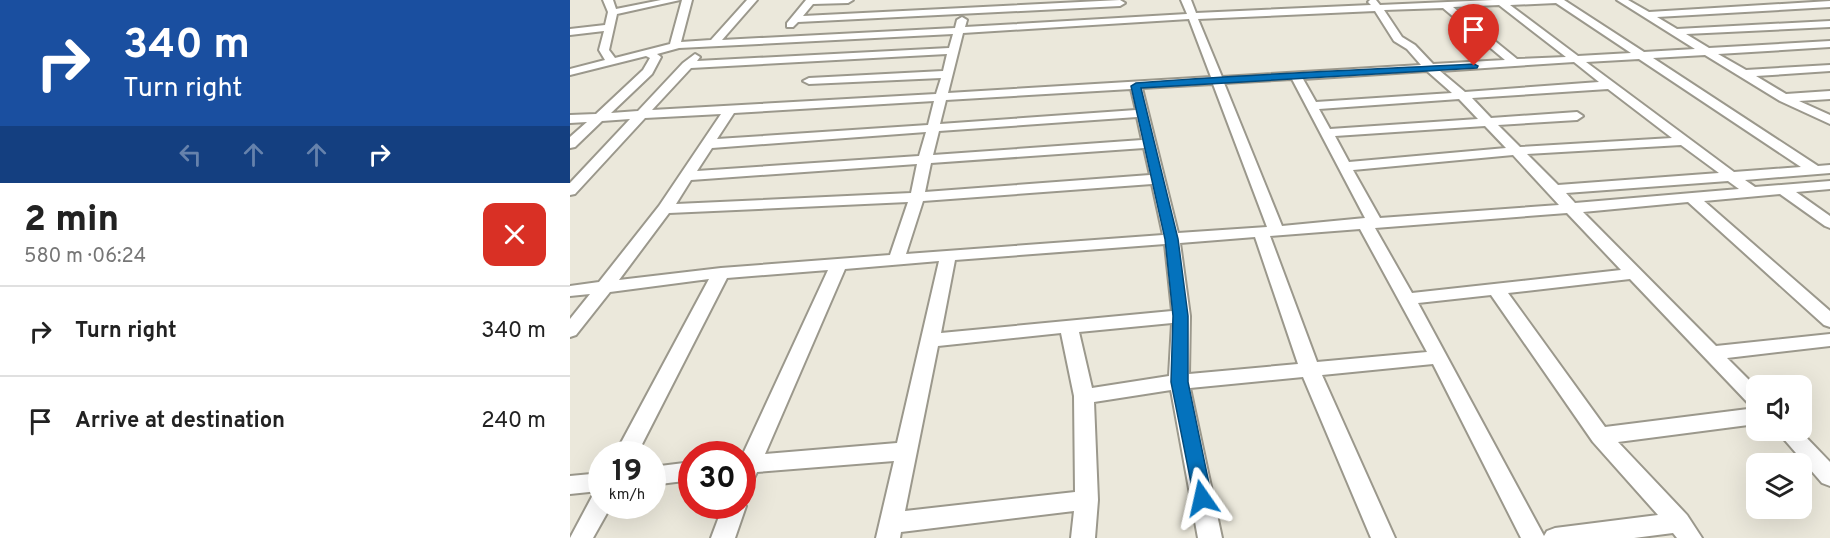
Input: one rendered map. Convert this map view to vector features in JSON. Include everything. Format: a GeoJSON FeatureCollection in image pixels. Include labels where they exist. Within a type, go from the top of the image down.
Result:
{"type":"FeatureCollection","features":[{"type":"Feature","properties":{"kind":"street"},"geometry":{"type":"LineString","coordinates":[[608,0],[613,12],[604,50],[606,56],[612,61]]}},
{"type":"Feature","properties":{"kind":"street"},"geometry":{"type":"LineString","coordinates":[[613,12],[675,0]]}},
{"type":"Feature","properties":{"kind":"street"},"geometry":{"type":"LineString","coordinates":[[675,45],[687,0]]}},
{"type":"Feature","properties":{"kind":"street"},"geometry":{"type":"LineString","coordinates":[[570,191],[638,116],[752,0]]}},
{"type":"Feature","properties":{"kind":"street"},"geometry":{"type":"LineString","coordinates":[[778,40],[810,1],[848,0]]}},
{"type":"Feature","properties":{"kind":"street"},"geometry":{"type":"LineString","coordinates":[[1186,0],[1218,79],[1269,231],[1310,370],[1383,538]]}},
{"type":"Feature","properties":{"kind":"street"},"geometry":{"type":"LineString","coordinates":[[1247,0],[1255,13]]}},
{"type":"Feature","properties":{"kind":"street"},"geometry":{"type":"LineString","coordinates":[[570,72],[675,45],[1124,22],[1192,15],[1375,4],[1444,5],[1557,0],[1823,169]]}},
{"type":"Feature","properties":{"kind":"street"},"geometry":{"type":"LineString","coordinates":[[1622,0],[1710,52],[1742,74],[1784,98],[1830,120]]}},
{"type":"Feature","properties":{"kind":"street"},"geometry":{"type":"LineString","coordinates":[[1782,0],[1830,23]]}},
{"type":"Feature","properties":{"kind":"street"},"geometry":{"type":"LineString","coordinates":[[795,19],[965,6],[1119,2],[1124,22]]}},
{"type":"Feature","properties":{"kind":"street"},"geometry":{"type":"LineString","coordinates":[[1499,2],[1752,192]]}},
{"type":"Feature","properties":{"kind":"street"},"geometry":{"type":"LineString","coordinates":[[1375,4],[1398,39],[1411,47],[1431,69],[1461,94],[1637,273],[1746,389]]}},
{"type":"Feature","properties":{"kind":"street"},"geometry":{"type":"LineString","coordinates":[[1647,15],[1830,4]]}},
{"type":"Feature","properties":{"kind":"street"},"geometry":{"type":"LineString","coordinates":[[1444,5],[1516,64]]}},
{"type":"Feature","properties":{"kind":"street"},"geometry":{"type":"LineString","coordinates":[[896,260],[917,197],[965,6]]}},
{"type":"Feature","properties":{"kind":"street"},"geometry":{"type":"LineString","coordinates":[[1689,13],[1720,30]]}},
{"type":"Feature","properties":{"kind":"street"},"geometry":{"type":"LineString","coordinates":[[1676,32],[1830,23]]}},
{"type":"Feature","properties":{"kind":"street"},"geometry":{"type":"LineString","coordinates":[[570,32],[610,27]]}},
{"type":"Feature","properties":{"kind":"street"},"geometry":{"type":"LineString","coordinates":[[792,107],[837,36]]}},
{"type":"Feature","properties":{"kind":"street"},"geometry":{"type":"LineString","coordinates":[[570,119],[1830,44]]}},
{"type":"Feature","properties":{"kind":"street"},"geometry":{"type":"LineString","coordinates":[[687,65],[954,51]]}},
{"type":"Feature","properties":{"kind":"street"},"geometry":{"type":"LineString","coordinates":[[570,144],[648,72],[656,57],[646,52]]}},
{"type":"Feature","properties":{"kind":"street"},"geometry":{"type":"LineString","coordinates":[[1742,74],[1830,68]]}},
{"type":"Feature","properties":{"kind":"street"},"geometry":{"type":"LineString","coordinates":[[1800,70],[1830,86]]}},
{"type":"Feature","properties":{"kind":"street"},"geometry":{"type":"LineString","coordinates":[[808,81],[948,74]]}},
{"type":"Feature","properties":{"kind":"street"},"geometry":{"type":"LineString","coordinates":[[1296,77],[1344,166],[1408,299],[1533,538]]}},
{"type":"Feature","properties":{"kind":"street"},"geometry":{"type":"LineString","coordinates":[[1311,106],[1609,85]]}},
{"type":"Feature","properties":{"kind":"street"},"geometry":{"type":"LineString","coordinates":[[1136,86],[1172,239],[1181,316],[1179,382],[1210,538]]}},
{"type":"Feature","properties":{"kind":"street"},"geometry":{"type":"LineString","coordinates":[[1784,98],[1830,95]]}},
{"type":"Feature","properties":{"kind":"street"},"geometry":{"type":"LineString","coordinates":[[570,331],[665,209],[729,111]]}},
{"type":"Feature","properties":{"kind":"street"},"geometry":{"type":"LineString","coordinates":[[708,144],[1143,113]]}},
{"type":"Feature","properties":{"kind":"street"},"geometry":{"type":"LineString","coordinates":[[1326,133],[1577,116]]}},
{"type":"Feature","properties":{"kind":"street"},"geometry":{"type":"LineString","coordinates":[[1344,166],[1515,151],[1682,141]]}},
{"type":"Feature","properties":{"kind":"street"},"geometry":{"type":"LineString","coordinates":[[686,176],[1148,144]]}},
{"type":"Feature","properties":{"kind":"street"},"geometry":{"type":"LineString","coordinates":[[1554,190],[1823,169]]}},
{"type":"Feature","properties":{"kind":"street"},"geometry":{"type":"LineString","coordinates":[[665,209],[917,197],[1157,179]]}},
{"type":"Feature","properties":{"kind":"street"},"geometry":{"type":"LineString","coordinates":[[570,291],[721,273],[1573,208],[1785,191],[1830,185]]}},
{"type":"Feature","properties":{"kind":"street"},"geometry":{"type":"LineString","coordinates":[[1785,191],[1830,223]]}},
{"type":"Feature","properties":{"kind":"street"},"geometry":{"type":"LineString","coordinates":[[1692,198],[1830,321]]}},
{"type":"Feature","properties":{"kind":"street"},"geometry":{"type":"LineString","coordinates":[[948,255],[890,531],[1087,500]]}},
{"type":"Feature","properties":{"kind":"street"},"geometry":{"type":"LineString","coordinates":[[756,445],[807,338],[838,265]]}},
{"type":"Feature","properties":{"kind":"street"},"geometry":{"type":"LineString","coordinates":[[633,441],[721,273]]}},
{"type":"Feature","properties":{"kind":"street"},"geometry":{"type":"LineString","coordinates":[[1408,299],[1637,273]]}},
{"type":"Feature","properties":{"kind":"street"},"geometry":{"type":"LineString","coordinates":[[1496,289],[1600,436],[1684,530]]}},
{"type":"Feature","properties":{"kind":"street"},"geometry":{"type":"LineString","coordinates":[[931,340],[1181,316]]}},
{"type":"Feature","properties":{"kind":"street"},"geometry":{"type":"LineString","coordinates":[[1069,328],[1084,396],[1087,500],[1083,538]]}},
{"type":"Feature","properties":{"kind":"street"},"geometry":{"type":"LineString","coordinates":[[1711,353],[1830,340]]}},
{"type":"Feature","properties":{"kind":"street"},"geometry":{"type":"LineString","coordinates":[[1084,396],[1179,382],[1439,357]]}},
{"type":"Feature","properties":{"kind":"street"},"geometry":{"type":"LineString","coordinates":[[1600,436],[1746,417]]}},
{"type":"Feature","properties":{"kind":"street"},"geometry":{"type":"LineString","coordinates":[[1796,441],[1830,477]]}},
{"type":"Feature","properties":{"kind":"street"},"geometry":{"type":"LineString","coordinates":[[756,469],[906,451]]}},
{"type":"Feature","properties":{"kind":"street"},"geometry":{"type":"LineString","coordinates":[[570,485],[588,483]]}},
{"type":"Feature","properties":{"kind":"street"},"geometry":{"type":"LineString","coordinates":[[580,538],[591,519]]}},
{"type":"Feature","properties":{"kind":"street"},"geometry":{"type":"LineString","coordinates":[[723,538],[730,519]]}},
{"type":"Feature","properties":{"kind":"street"},"geometry":{"type":"LineString","coordinates":[[1555,538],[1684,530]]}},
{"type":"Feature","properties":{"kind":"route"},"geometry":{"type":"LineString","coordinates":[[1202,498],[1179,382],[1181,316],[1172,239],[1136,86],[1218,79],[1296,77],[1474,66]]}}]}
